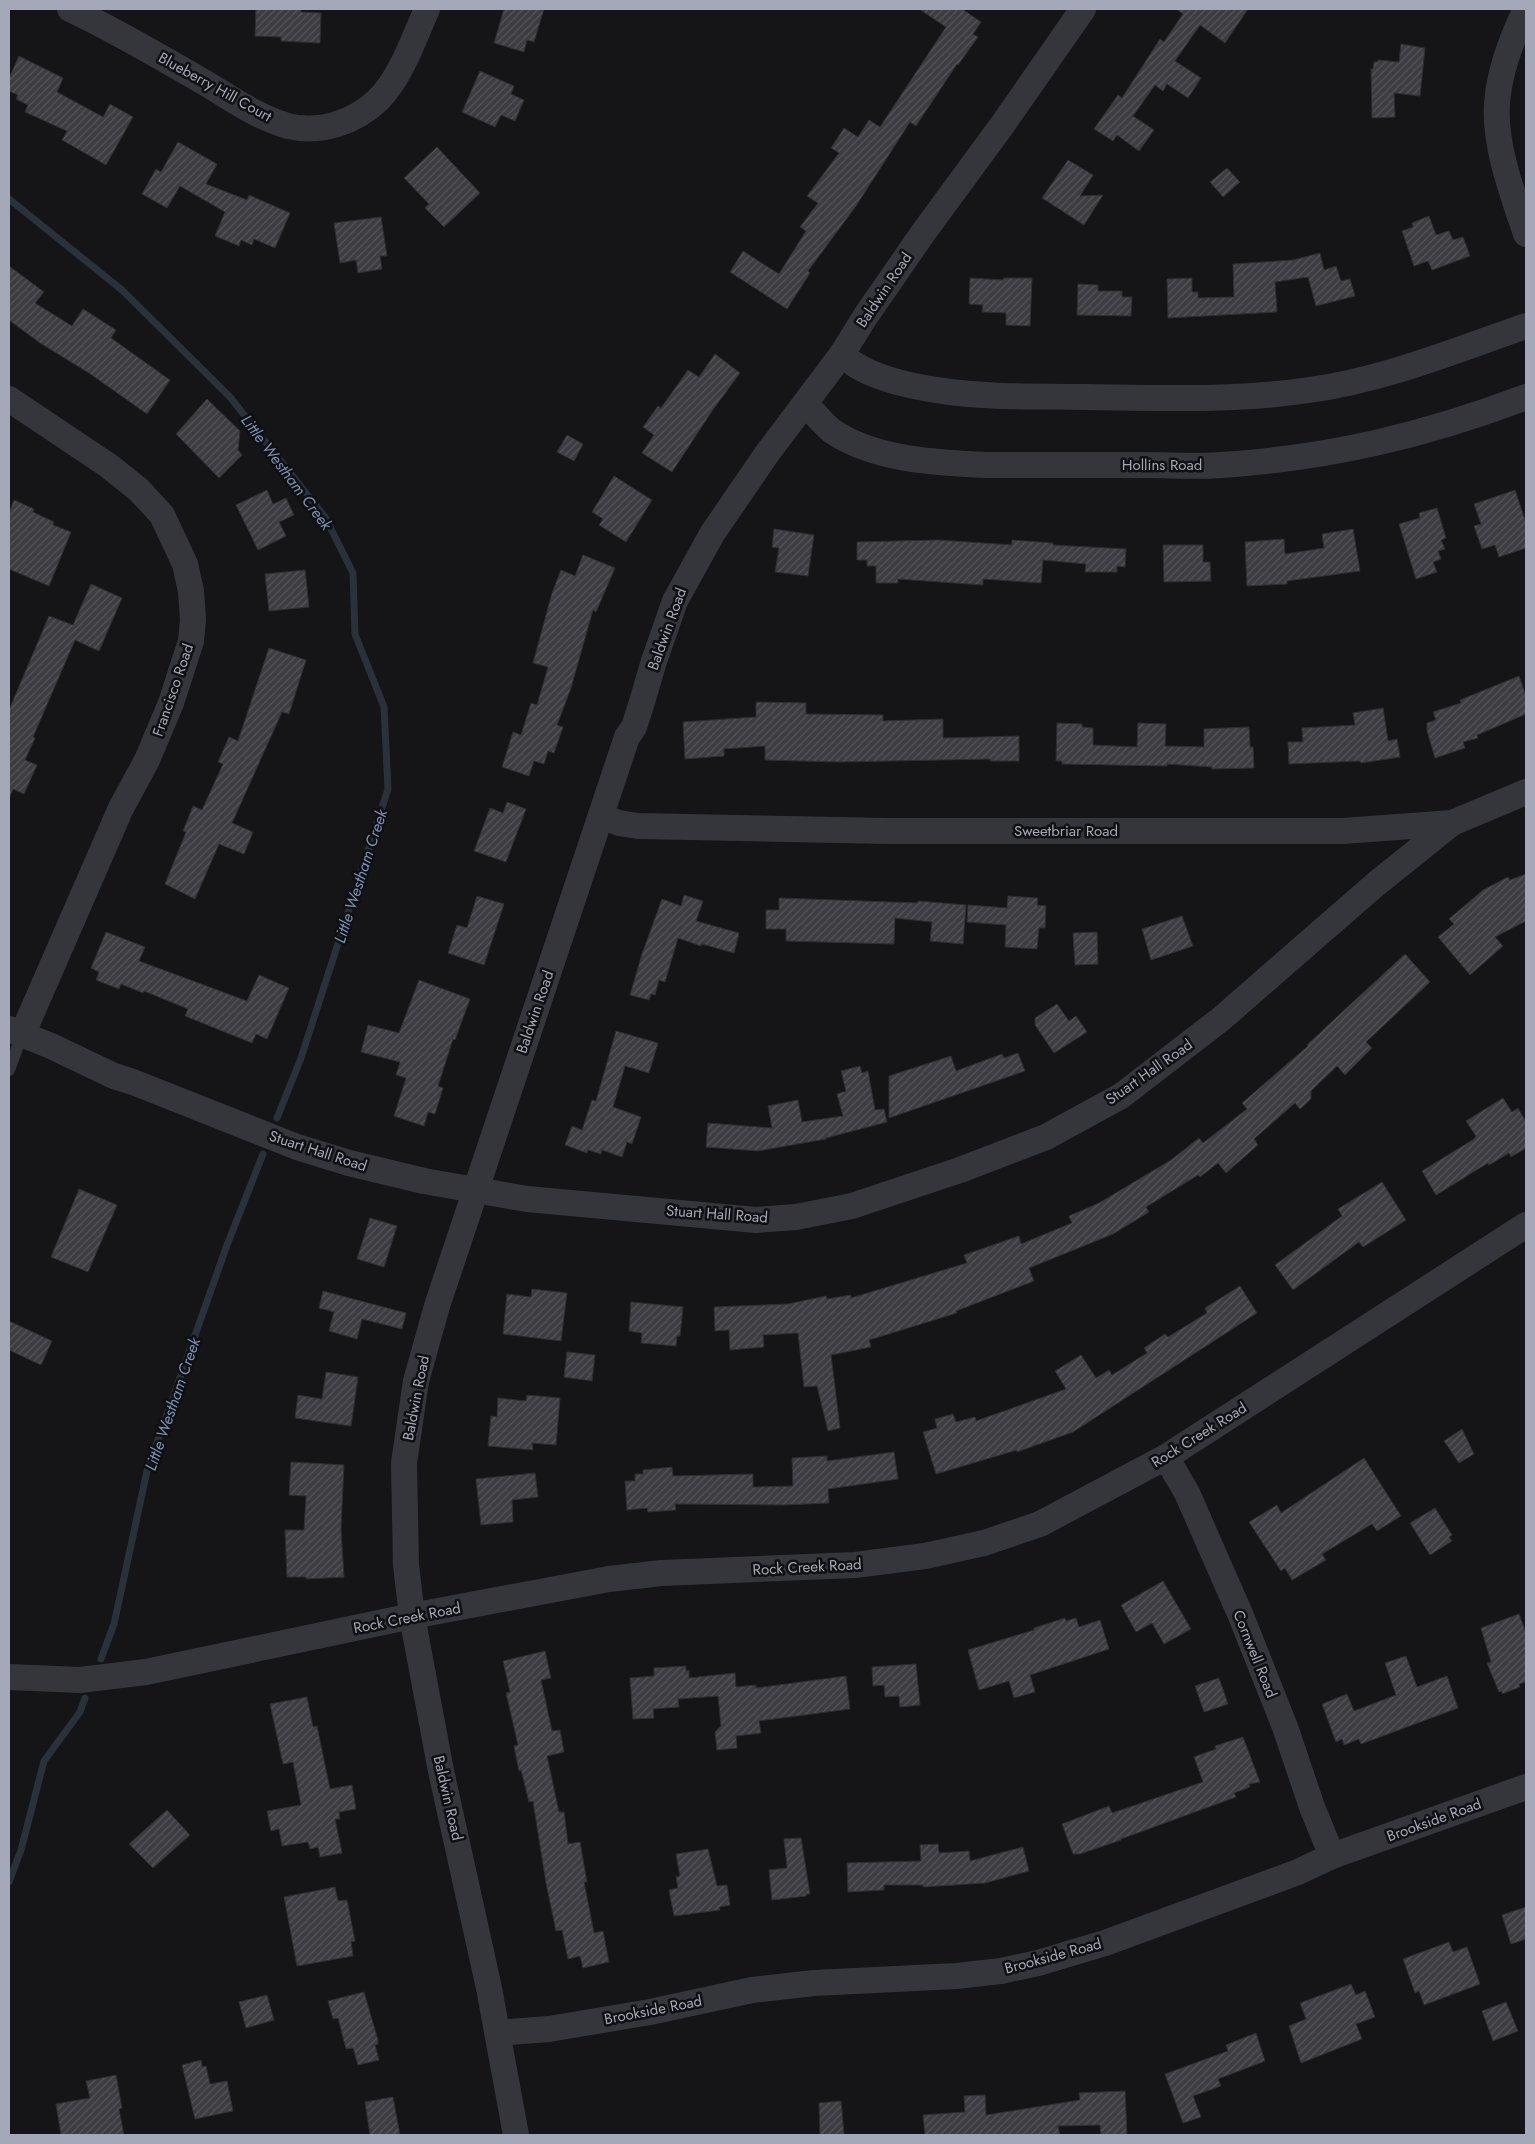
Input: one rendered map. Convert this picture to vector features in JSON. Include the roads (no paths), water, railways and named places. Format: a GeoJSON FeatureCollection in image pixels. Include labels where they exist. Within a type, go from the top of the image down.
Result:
{"type":"FeatureCollection","features":[{"type":"Feature","properties":{"kind":"street","name":"Blueberry Hill Court"},"geometry":{"type":"LineString","coordinates":[[70,9],[109,27],[256,113],[288,126],[302,128],[318,128],[345,122],[371,106],[392,82],[427,9]]}},
{"type":"Feature","properties":{"kind":"street","name":"Baldwin Road"},"geometry":{"type":"LineString","coordinates":[[516,2135],[463,1862],[442,1772],[412,1616],[406,1565],[404,1463],[416,1381],[436,1306],[627,737],[634,727],[654,661],[675,601],[684,582],[712,534],[766,455],[842,354],[918,240],[1003,124],[1083,9]]}},
{"type":"Feature","properties":{"kind":"street"},"geometry":{"type":"LineString","coordinates":[[1526,9],[1512,43],[1499,87],[1497,106],[1500,144],[1514,198],[1526,234]]}},
{"type":"Feature","properties":{"kind":"street"},"geometry":{"type":"LineString","coordinates":[[842,354],[847,360],[865,371],[903,383],[944,391],[998,395],[1249,397],[1310,390],[1354,382],[1440,356],[1526,326]]}},
{"type":"Feature","properties":{"kind":"street","name":"Hollins Road"},"geometry":{"type":"LineString","coordinates":[[805,404],[831,430],[879,452],[950,463],[1220,466],[1266,462],[1352,450],[1425,432],[1474,417],[1526,397]]}},
{"type":"Feature","properties":{"kind":"street","name":"Francisco Road"},"geometry":{"type":"LineString","coordinates":[[9,399],[109,466],[139,490],[162,515],[185,564],[192,591],[193,620],[191,641],[171,703],[147,760],[121,808],[16,1032]]}},
{"type":"Feature","properties":{"kind":"street","name":"Sweetbriar Road"},"geometry":{"type":"LineString","coordinates":[[601,816],[619,823],[638,826],[888,831],[1343,831],[1452,823],[1526,792]]}},
{"type":"Feature","properties":{"kind":"street","name":"Stuart Hall Road"},"geometry":{"type":"LineString","coordinates":[[16,1032],[51,1046],[114,1076],[134,1082],[298,1147],[377,1170],[475,1190],[527,1198],[756,1220],[796,1217],[852,1206],[960,1170],[1046,1137],[1120,1096],[1221,1019],[1376,884],[1452,823]]}},
{"type":"Feature","properties":{"kind":"street","name":"Rock Creek Road"},"geometry":{"type":"LineString","coordinates":[[9,1677],[80,1680],[146,1672],[412,1616],[609,1578],[662,1573],[855,1565],[925,1556],[984,1543],[1040,1524],[1166,1457],[1526,1225]]}},
{"type":"Feature","properties":{"kind":"street","name":"Cornwell Road"},"geometry":{"type":"LineString","coordinates":[[1166,1457],[1187,1492],[1241,1616],[1284,1726],[1312,1808],[1332,1856]]}},
{"type":"Feature","properties":{"kind":"street","name":"Brookside Road"},"geometry":{"type":"LineString","coordinates":[[497,2031],[549,2029],[650,2012],[752,1990],[805,1984],[956,1976],[1001,1971],[1038,1963],[1104,1943],[1298,1872],[1332,1856],[1526,1787]]}},
{"type":"Feature","properties":{"kind":"lane"},"geometry":{"type":"LineString","coordinates":[[9,1070],[16,1032]]}},
{"type":"Feature","properties":{"kind":"waterway","name":"Little Westham Creek"},"geometry":{"type":"LineString","coordinates":[[9,199],[122,290],[230,397],[325,517],[353,573],[355,634],[384,707],[388,789],[301,1058],[277,1118]]}},
{"type":"Feature","properties":{"kind":"waterway","name":"Little Westham Creek"},"geometry":{"type":"LineString","coordinates":[[101,1659],[114,1624],[147,1471],[227,1245],[263,1154]]}},
{"type":"Feature","properties":{"kind":"waterway","name":"Little Westham Creek"},"geometry":{"type":"LineString","coordinates":[[9,1882],[21,1850],[44,1761],[80,1712],[85,1698]]}}]}
